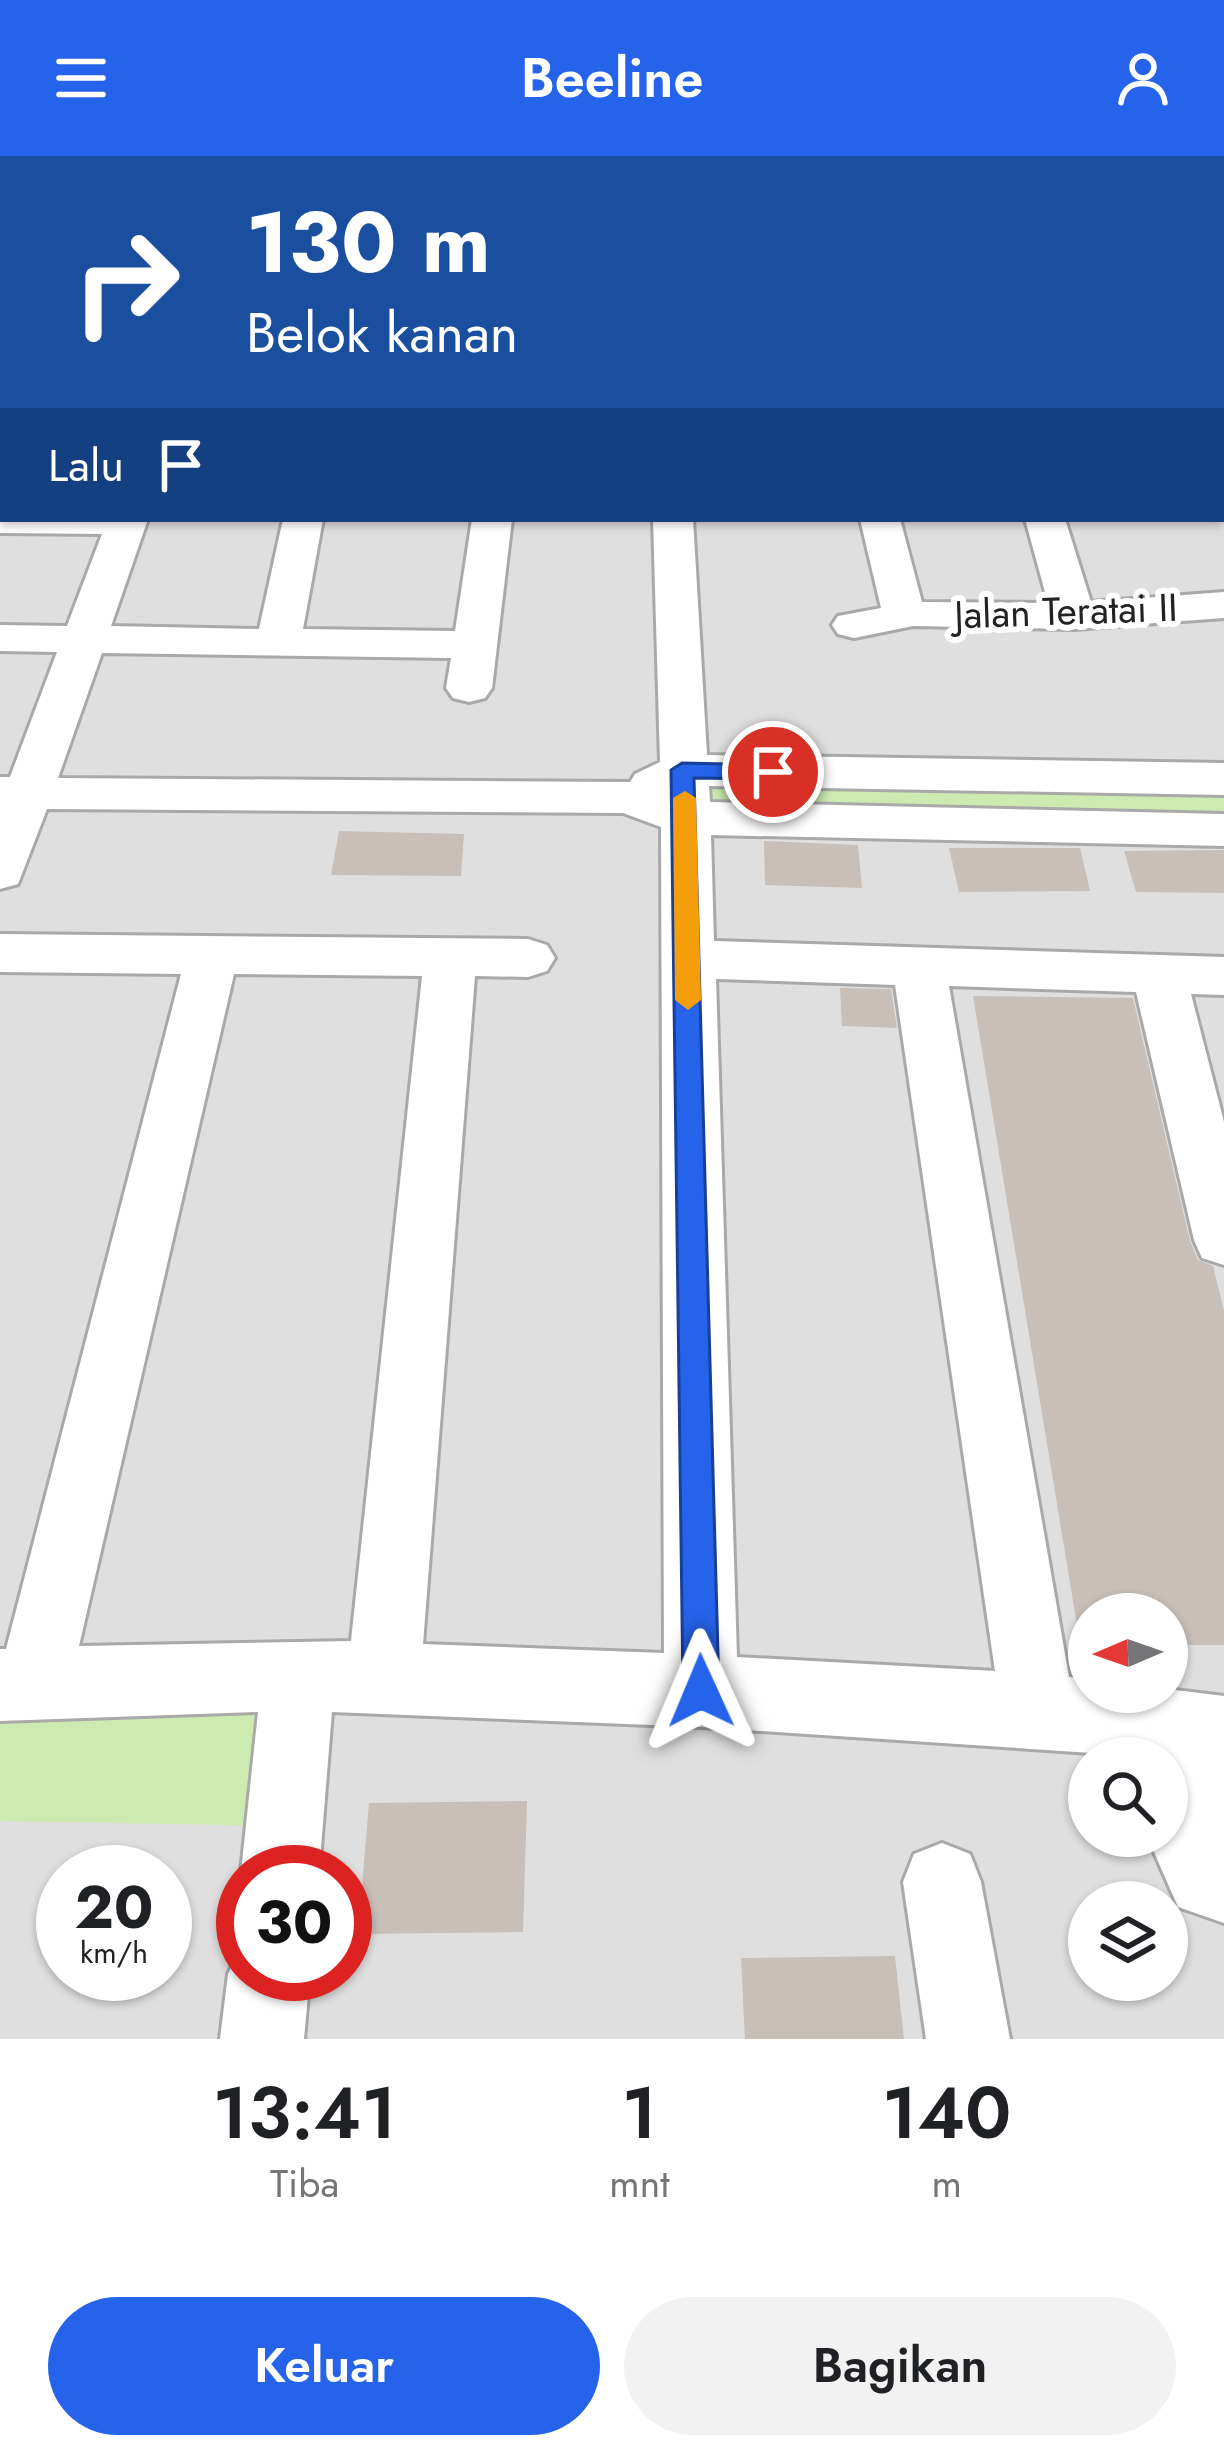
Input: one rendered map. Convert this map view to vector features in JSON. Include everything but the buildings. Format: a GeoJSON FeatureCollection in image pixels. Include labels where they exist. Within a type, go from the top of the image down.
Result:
{"type":"FeatureCollection","features":[{"type":"Feature","properties":{"kind":"street"},"geometry":{"type":"LineString","coordinates":[[0,872],[12,793],[82,640],[126,522]]}},
{"type":"Feature","properties":{"kind":"street"},"geometry":{"type":"LineString","coordinates":[[278,644],[302,522]]}},
{"type":"Feature","properties":{"kind":"street"},"geometry":{"type":"LineString","coordinates":[[0,638],[278,644],[473,666],[492,522]]}},
{"type":"Feature","properties":{"kind":"street"},"geometry":{"type":"LineString","coordinates":[[673,522],[684,794],[701,1691]]}},
{"type":"Feature","properties":{"kind":"street"},"geometry":{"type":"LineString","coordinates":[[881,522],[898,601],[908,612]]}},
{"type":"Feature","properties":{"kind":"street"},"geometry":{"type":"LineString","coordinates":[[1046,522],[1074,616]]}},
{"type":"Feature","properties":{"kind":"street","name":"Jalan Teratai II"},"geometry":{"type":"LineString","coordinates":[[854,625],[908,612],[1074,616],[1221,612]]}},
{"type":"Feature","properties":{"kind":"street"},"geometry":{"type":"LineString","coordinates":[[12,793],[627,797],[1224,779]]}},
{"type":"Feature","properties":{"kind":"street"},"geometry":{"type":"LineString","coordinates":[[684,794],[1224,830]]}},
{"type":"Feature","properties":{"kind":"street"},"geometry":{"type":"LineString","coordinates":[[0,952],[528,958]]}},
{"type":"Feature","properties":{"kind":"street"},"geometry":{"type":"LineString","coordinates":[[213,952],[17,1684],[298,1675],[1038,1710],[1203,1731],[1189,1844],[1206,1879],[1224,1884]]}},
{"type":"Feature","properties":{"kind":"street"},"geometry":{"type":"LineString","coordinates":[[383,1681],[450,958]]}},
{"type":"Feature","properties":{"kind":"street"},"geometry":{"type":"LineString","coordinates":[[687,959],[1224,976]]}},
{"type":"Feature","properties":{"kind":"street"},"geometry":{"type":"LineString","coordinates":[[919,968],[1038,1710]]}},
{"type":"Feature","properties":{"kind":"street"},"geometry":{"type":"LineString","coordinates":[[1159,974],[1224,1240]]}},
{"type":"Feature","properties":{"kind":"street"},"geometry":{"type":"LineString","coordinates":[[282,1845],[298,1675]]}},
{"type":"Feature","properties":{"kind":"street"},"geometry":{"type":"LineString","coordinates":[[942,1882],[968,2039]]}},
{"type":"Feature","properties":{"kind":"street"},"geometry":{"type":"LineString","coordinates":[[262,2039],[266,2001]]}},
{"type":"Feature","properties":{"kind":"shaded area"},"geometry":{"type":"Polygon","coordinates":[[[0,522],[1224,522],[1224,2039],[0,2039],[0,522]]]}},
{"type":"Feature","properties":{"kind":"green space"},"geometry":{"type":"Polygon","coordinates":[[[683,770],[1224,779],[1224,830],[686,818],[683,770]]]}},
{"type":"Feature","properties":{"kind":"green space"},"geometry":{"type":"Polygon","coordinates":[[[298,1675],[285,1826],[0,1821],[0,1685],[298,1675]]]}},
{"type":"Feature","properties":{"kind":"slow traffic"},"geometry":{"type":"LineString","coordinates":[[685,798],[688,1000]]}},
{"type":"Feature","properties":{"kind":"route"},"geometry":{"type":"LineString","coordinates":[[701,1691],[682,770],[773,772]]}}]}
